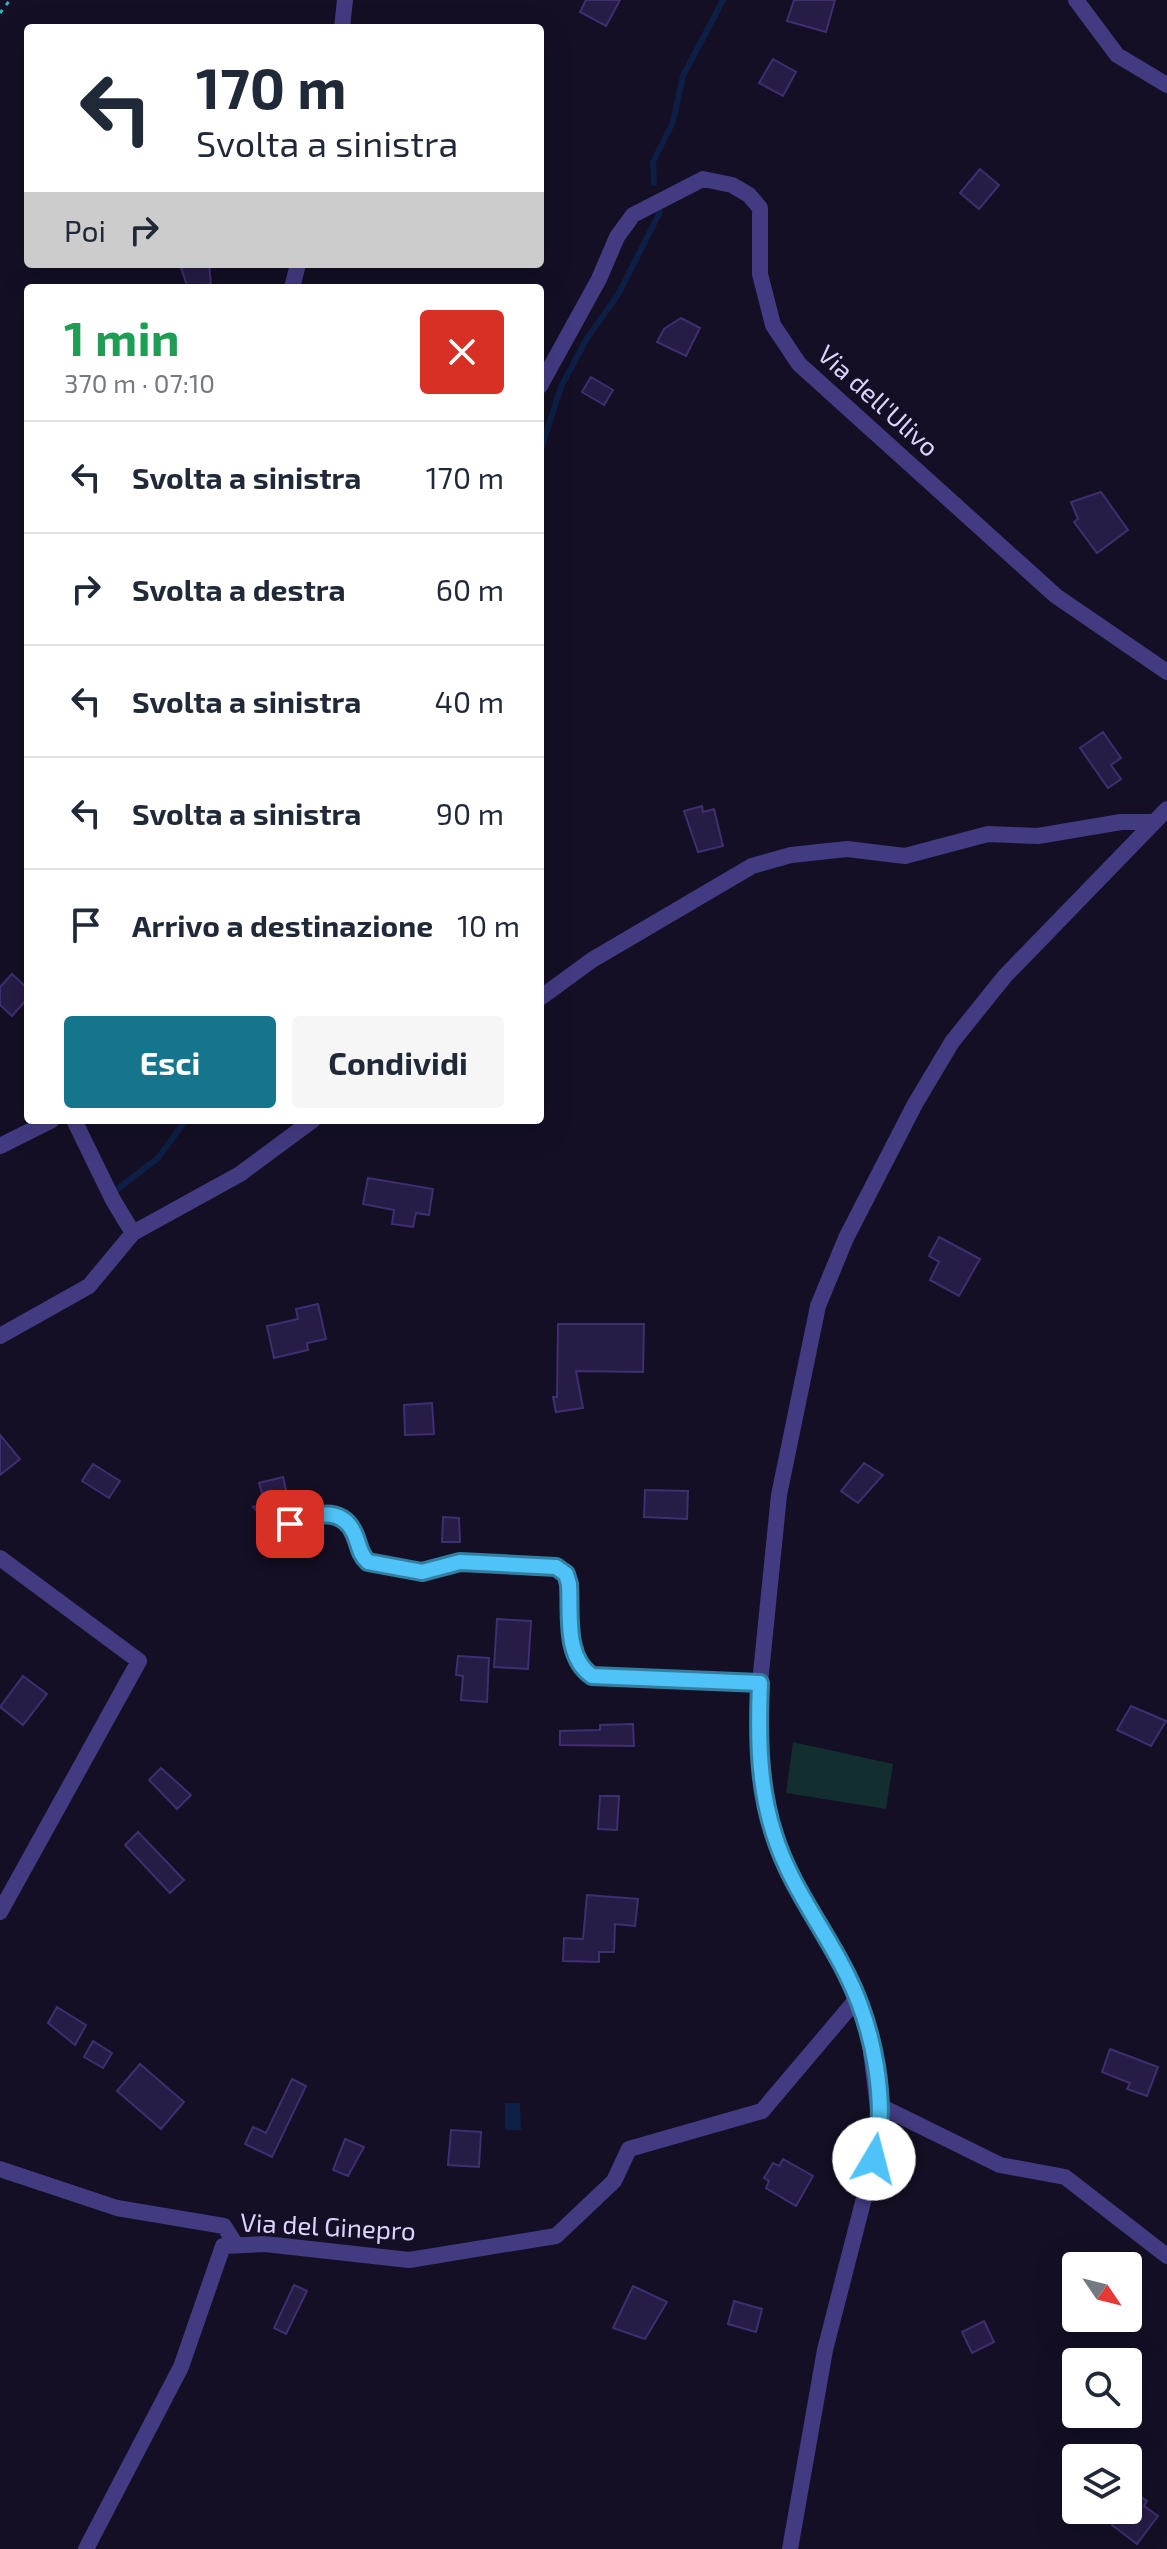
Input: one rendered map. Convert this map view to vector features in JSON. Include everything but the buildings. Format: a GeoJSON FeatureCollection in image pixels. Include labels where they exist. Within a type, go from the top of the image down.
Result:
{"type":"FeatureCollection","features":[{"type":"Feature","properties":{"kind":"street"},"geometry":{"type":"LineString","coordinates":[[342,24],[345,0]]}},
{"type":"Feature","properties":{"kind":"street"},"geometry":{"type":"LineString","coordinates":[[1076,0],[1117,55],[1167,85]]}},
{"type":"Feature","properties":{"kind":"street","name":"Via dell'Ulivo"},"geometry":{"type":"LineString","coordinates":[[544,379],[593,291],[617,237],[633,215],[703,179],[732,185],[749,195],[760,208],[760,274],[773,325],[799,364],[1056,596],[1167,672]]}},
{"type":"Feature","properties":{"kind":"street"},"geometry":{"type":"LineString","coordinates":[[790,2549],[825,2350],[881,2132],[868,2028],[849,1977],[797,1888],[774,1834],[758,1754],[760,1683],[779,1495],[818,1306],[846,1238],[915,1104],[952,1042],[1005,976],[1167,809]]}},
{"type":"Feature","properties":{"kind":"street"},"geometry":{"type":"LineString","coordinates":[[544,995],[592,960],[752,866],[791,855],[847,849],[905,856],[988,834],[1038,836],[1121,822],[1153,822]]}},
{"type":"Feature","properties":{"kind":"street"},"geometry":{"type":"LineString","coordinates":[[0,1146],[44,1124]]}},
{"type":"Feature","properties":{"kind":"street"},"geometry":{"type":"LineString","coordinates":[[76,1124],[113,1200],[133,1233]]}},
{"type":"Feature","properties":{"kind":"street"},"geometry":{"type":"LineString","coordinates":[[0,1336],[89,1286],[133,1233],[240,1174],[308,1124]]}},
{"type":"Feature","properties":{"kind":"street"},"geometry":{"type":"LineString","coordinates":[[345,1521],[354,1531],[363,1557],[368,1562],[422,1572],[460,1562],[556,1567],[566,1574],[569,1584],[573,1651],[580,1668],[592,1676],[760,1683]]}},
{"type":"Feature","properties":{"kind":"street"},"geometry":{"type":"LineString","coordinates":[[0,1558],[139,1661],[2,1903]]}},
{"type":"Feature","properties":{"kind":"street","name":"Via del Ginepro"},"geometry":{"type":"LineString","coordinates":[[86,2549],[181,2367],[223,2246],[265,2244],[409,2260],[556,2236],[614,2181],[629,2149],[762,2111],[856,2000]]}},
{"type":"Feature","properties":{"kind":"street"},"geometry":{"type":"LineString","coordinates":[[878,2105],[1000,2165],[1065,2177],[1167,2256]]}},
{"type":"Feature","properties":{"kind":"street"},"geometry":{"type":"LineString","coordinates":[[0,2169],[117,2208],[224,2226],[236,2245]]}},
{"type":"Feature","properties":{"kind":"lane"},"geometry":{"type":"LineString","coordinates":[[273,1529],[316,1514],[331,1514],[345,1521]]}},
{"type":"Feature","properties":{"kind":"path"},"geometry":{"type":"LineString","coordinates":[[0,13],[10,0]]}},
{"type":"Feature","properties":{"kind":"green space"},"geometry":{"type":"Polygon","coordinates":[[[793,1742],[893,1764],[886,1809],[786,1793],[793,1742]]]}},
{"type":"Feature","properties":{"kind":"water"},"geometry":{"type":"Polygon","coordinates":[[[505,2103],[520,2103],[521,2130],[505,2130],[505,2103]]]}},
{"type":"Feature","properties":{"kind":"waterway"},"geometry":{"type":"LineString","coordinates":[[654,183],[653,162],[673,122],[683,76],[723,0]]}},
{"type":"Feature","properties":{"kind":"waterway"},"geometry":{"type":"LineString","coordinates":[[544,440],[561,387],[586,340],[619,293],[660,212]]}},
{"type":"Feature","properties":{"kind":"waterway"},"geometry":{"type":"LineString","coordinates":[[115,1191],[158,1158],[183,1124]]}},
{"type":"Feature","properties":{"kind":"route"},"geometry":{"type":"LineString","coordinates":[[290,1524],[316,1514],[331,1514],[345,1521],[354,1531],[363,1557],[368,1562],[422,1572],[460,1562],[556,1567],[566,1574],[569,1584],[573,1651],[580,1668],[592,1676],[760,1683],[758,1754],[774,1834],[797,1888],[849,1977],[868,2028],[881,2132],[874,2159]]}}]}
